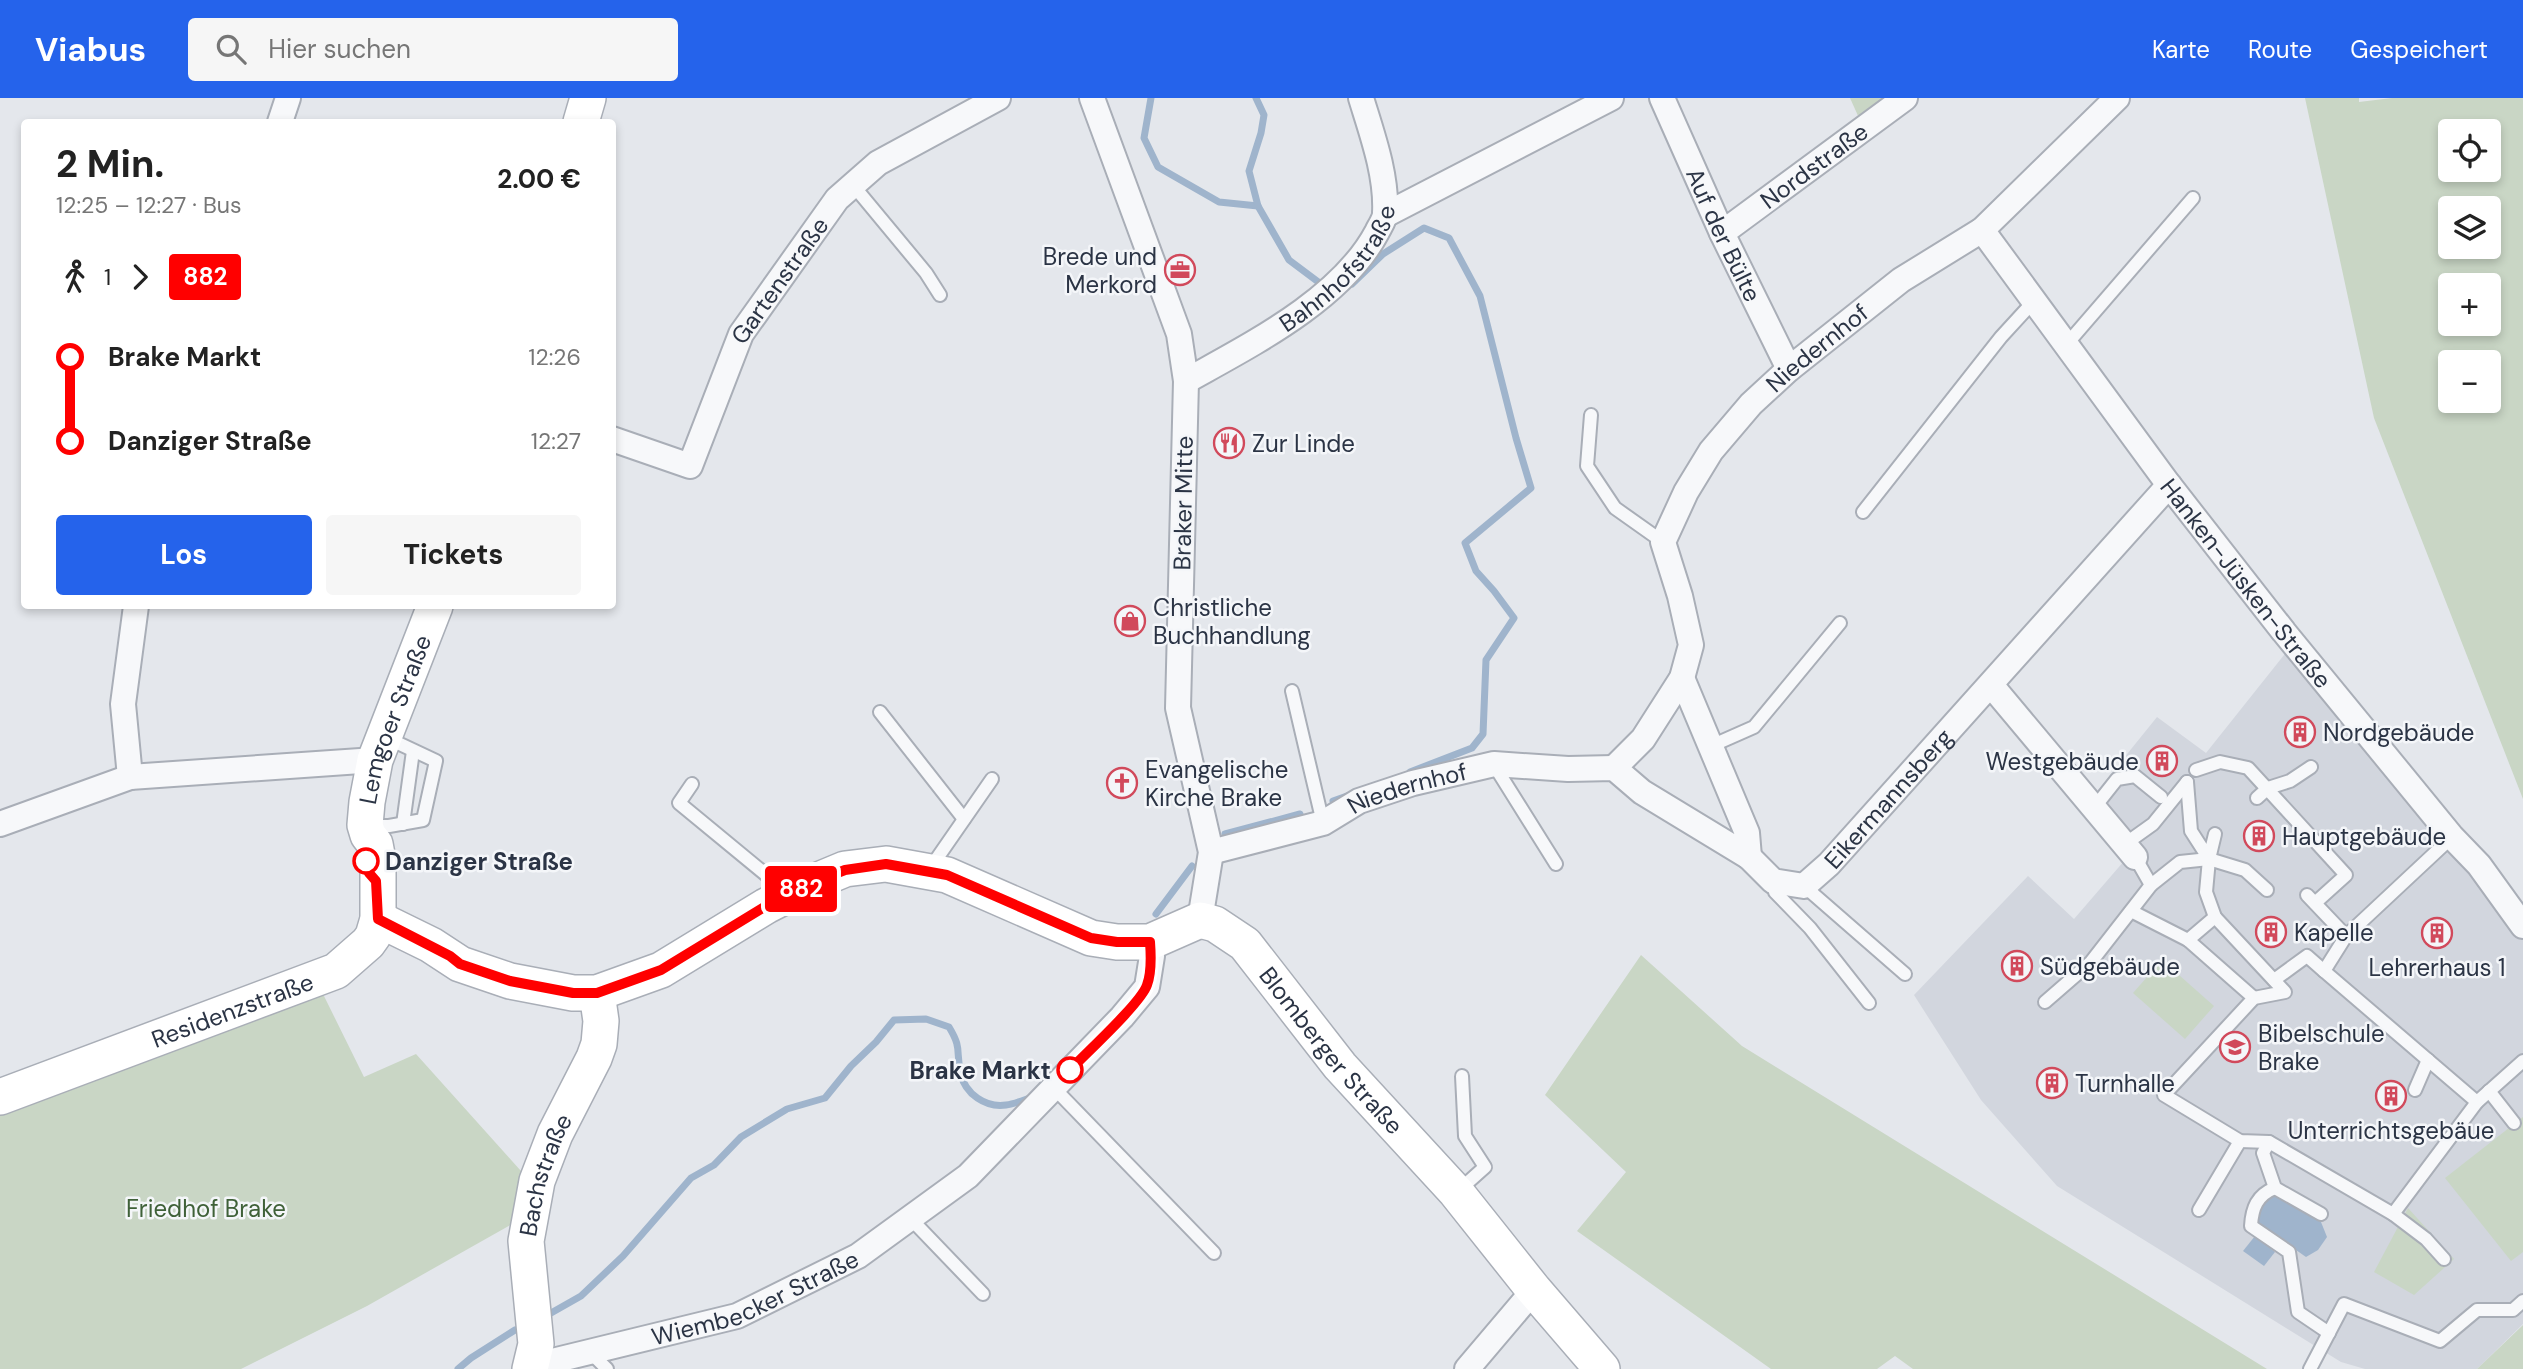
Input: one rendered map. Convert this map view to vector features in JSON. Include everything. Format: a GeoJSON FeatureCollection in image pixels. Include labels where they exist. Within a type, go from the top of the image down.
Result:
{"type":"FeatureCollection","features":[{"type":"Feature","properties":{"kind":"street"},"geometry":{"type":"LineString","coordinates":[[282,119],[288,98]]}},
{"type":"Feature","properties":{"kind":"street"},"geometry":{"type":"LineString","coordinates":[[582,119],[588,98]]}},
{"type":"Feature","properties":{"kind":"street","name":"Gartenstraße"},"geometry":{"type":"LineString","coordinates":[[616,440],[690,466],[741,334],[837,199],[878,163],[998,98]]}},
{"type":"Feature","properties":{"kind":"street","name":"Braker Mitte"},"geometry":{"type":"LineString","coordinates":[[1092,98],[1179,334],[1186,382],[1178,708],[1211,852],[1200,920]]}},
{"type":"Feature","properties":{"kind":"street","name":"Bahnhofstraße"},"geometry":{"type":"LineString","coordinates":[[1186,382],[1277,330],[1314,302],[1366,252],[1385,215],[1382,173],[1361,98]]}},
{"type":"Feature","properties":{"kind":"street"},"geometry":{"type":"LineString","coordinates":[[1385,215],[1611,98]]}},
{"type":"Feature","properties":{"kind":"street","name":"Auf der Bülte"},"geometry":{"type":"LineString","coordinates":[[1662,98],[1789,369]]}},
{"type":"Feature","properties":{"kind":"street","name":"Nordstraße"},"geometry":{"type":"LineString","coordinates":[[1723,233],[1905,98]]}},
{"type":"Feature","properties":{"kind":"street","name":"Niedernhof"},"geometry":{"type":"LineString","coordinates":[[1663,542],[1686,492],[1712,451],[1751,404],[1789,369],[1901,280],[1982,230],[2117,98]]}},
{"type":"Feature","properties":{"kind":"street","name":"Hanken-Jüsken-Straße"},"geometry":{"type":"LineString","coordinates":[[1982,230],[2169,485],[2308,663],[2452,837],[2479,865],[2523,926]]}},
{"type":"Feature","properties":{"kind":"street","name":"Eikermannsberg"},"geometry":{"type":"LineString","coordinates":[[1773,881],[1804,886],[1829,864],[2169,485]]}},
{"type":"Feature","properties":{"kind":"street"},"geometry":{"type":"LineString","coordinates":[[1663,542],[1680,596],[1691,645],[1682,678],[1643,739],[1614,768],[1642,792],[1749,857],[1773,881]]}},
{"type":"Feature","properties":{"kind":"street"},"geometry":{"type":"LineString","coordinates":[[130,777],[123,704],[136,609]]}},
{"type":"Feature","properties":{"kind":"street","name":"Lemgoer Straße"},"geometry":{"type":"LineString","coordinates":[[373,931],[379,871],[375,844],[367,830],[367,802],[391,749],[434,609]]}},
{"type":"Feature","properties":{"kind":"street"},"geometry":{"type":"LineString","coordinates":[[1682,678],[1747,833],[1749,857]]}},
{"type":"Feature","properties":{"kind":"street"},"geometry":{"type":"LineString","coordinates":[[1991,685],[2130,851]]}},
{"type":"Feature","properties":{"kind":"street"},"geometry":{"type":"LineString","coordinates":[[0,824],[130,777],[391,749]]}},
{"type":"Feature","properties":{"kind":"street","name":"Niedernhof"},"geometry":{"type":"LineString","coordinates":[[1211,852],[1323,823],[1359,801],[1413,783],[1494,764],[1568,769],[1614,768]]}},
{"type":"Feature","properties":{"kind":"street"},"geometry":{"type":"LineString","coordinates":[[373,931],[444,967],[460,964],[510,981],[551,990],[597,993],[661,970],[790,894],[845,870],[886,864],[947,875],[1091,938],[1117,942],[1150,942],[1200,920]]}},
{"type":"Feature","properties":{"kind":"street","name":"Blomberger Straße"},"geometry":{"type":"LineString","coordinates":[[1200,920],[1215,924],[1245,944],[1340,1066],[1457,1192],[1534,1290],[1602,1369]]}},
{"type":"Feature","properties":{"kind":"street","name":"Residenzstraße"},"geometry":{"type":"LineString","coordinates":[[0,1097],[336,971],[373,931]]}},
{"type":"Feature","properties":{"kind":"street","name":"Wiembecker Straße"},"geometry":{"type":"LineString","coordinates":[[531,1367],[737,1316],[858,1256],[968,1176],[1122,1017],[1147,987],[1152,956],[1150,942]]}},
{"type":"Feature","properties":{"kind":"street","name":"Bachstraße"},"geometry":{"type":"LineString","coordinates":[[531,1367],[536,1344],[526,1241],[537,1181],[555,1134],[594,1058],[601,1021],[597,993]]}},
{"type":"Feature","properties":{"kind":"street"},"geometry":{"type":"LineString","coordinates":[[1466,1369],[1534,1290]]}},
{"type":"Feature","properties":{"kind":"lane"},"geometry":{"type":"LineString","coordinates":[[853,185],[926,273],[940,295]]}},
{"type":"Feature","properties":{"kind":"lane"},"geometry":{"type":"LineString","coordinates":[[2066,345],[2193,198]]}},
{"type":"Feature","properties":{"kind":"lane"},"geometry":{"type":"LineString","coordinates":[[1863,512],[2001,337],[2034,301]]}},
{"type":"Feature","properties":{"kind":"lane"},"geometry":{"type":"LineString","coordinates":[[1591,415],[1587,466],[1615,508],[1663,542]]}},
{"type":"Feature","properties":{"kind":"lane"},"geometry":{"type":"LineString","coordinates":[[1711,746],[1755,727],[1840,623]]}},
{"type":"Feature","properties":{"kind":"lane"},"geometry":{"type":"LineString","coordinates":[[1292,691],[1323,823]]}},
{"type":"Feature","properties":{"kind":"lane"},"geometry":{"type":"LineString","coordinates":[[880,712],[964,819]]}},
{"type":"Feature","properties":{"kind":"lane"},"geometry":{"type":"LineString","coordinates":[[367,830],[403,824],[423,820],[436,761],[391,749],[403,824]]}},
{"type":"Feature","properties":{"kind":"lane"},"geometry":{"type":"LineString","coordinates":[[2196,770],[2220,762],[2248,768],[2268,788],[2346,876],[2311,899],[2346,936]]}},
{"type":"Feature","properties":{"kind":"lane"},"geometry":{"type":"LineString","coordinates":[[1494,764],[1556,864]]}},
{"type":"Feature","properties":{"kind":"lane"},"geometry":{"type":"LineString","coordinates":[[2257,798],[2268,788],[2290,781],[2311,767]]}},
{"type":"Feature","properties":{"kind":"lane"},"geometry":{"type":"LineString","coordinates":[[2094,808],[2117,779],[2135,776],[2161,797]]}},
{"type":"Feature","properties":{"kind":"lane"},"geometry":{"type":"LineString","coordinates":[[929,871],[992,779]]}},
{"type":"Feature","properties":{"kind":"lane"},"geometry":{"type":"LineString","coordinates":[[2151,885],[2130,851],[2187,782],[2191,831],[2209,859]]}},
{"type":"Feature","properties":{"kind":"lane"},"geometry":{"type":"LineString","coordinates":[[692,784],[679,803],[790,894]]}},
{"type":"Feature","properties":{"kind":"lane"},"geometry":{"type":"LineString","coordinates":[[2215,834],[2206,892],[2215,917],[2285,992],[2254,998],[2164,1095],[2240,1141],[2269,1142],[2393,1214],[2426,1239],[2444,1259]]}},
{"type":"Feature","properties":{"kind":"lane"},"geometry":{"type":"LineString","coordinates":[[2323,971],[2346,936],[2452,837]]}},
{"type":"Feature","properties":{"kind":"lane"},"geometry":{"type":"LineString","coordinates":[[2045,1002],[2091,962],[2151,885],[2180,862],[2209,859],[2245,870],[2267,890]]}},
{"type":"Feature","properties":{"kind":"lane"},"geometry":{"type":"LineString","coordinates":[[1773,881],[1775,892],[1810,928],[1869,1003]]}},
{"type":"Feature","properties":{"kind":"lane"},"geometry":{"type":"LineString","coordinates":[[1804,886],[1905,974]]}},
{"type":"Feature","properties":{"kind":"lane"},"geometry":{"type":"LineString","coordinates":[[2131,911],[2188,940],[2254,998]]}},
{"type":"Feature","properties":{"kind":"lane"},"geometry":{"type":"LineString","coordinates":[[2188,940],[2215,917]]}},
{"type":"Feature","properties":{"kind":"lane"},"geometry":{"type":"LineString","coordinates":[[2274,980],[2311,951],[2323,971],[2477,1102]]}},
{"type":"Feature","properties":{"kind":"lane"},"geometry":{"type":"LineString","coordinates":[[2415,1090],[2428,1060]]}},
{"type":"Feature","properties":{"kind":"lane"},"geometry":{"type":"LineString","coordinates":[[2393,1214],[2477,1102],[2523,1061]]}},
{"type":"Feature","properties":{"kind":"lane"},"geometry":{"type":"LineString","coordinates":[[1457,1192],[1485,1167],[1465,1136],[1462,1076]]}},
{"type":"Feature","properties":{"kind":"lane"},"geometry":{"type":"LineString","coordinates":[[1053,1087],[1214,1253]]}},
{"type":"Feature","properties":{"kind":"lane"},"geometry":{"type":"LineString","coordinates":[[2489,1091],[2514,1123]]}},
{"type":"Feature","properties":{"kind":"lane"},"geometry":{"type":"LineString","coordinates":[[2199,1210],[2240,1141]]}},
{"type":"Feature","properties":{"kind":"lane"},"geometry":{"type":"LineString","coordinates":[[2269,1142],[2263,1153],[2274,1188],[2321,1214]]}},
{"type":"Feature","properties":{"kind":"lane"},"geometry":{"type":"LineString","coordinates":[[2274,1188],[2262,1193],[2251,1212],[2250,1226],[2289,1252],[2298,1312],[2329,1333]]}},
{"type":"Feature","properties":{"kind":"lane"},"geometry":{"type":"LineString","coordinates":[[910,1218],[983,1294]]}},
{"type":"Feature","properties":{"kind":"lane"},"geometry":{"type":"LineString","coordinates":[[2309,1369],[2344,1304],[2440,1341],[2477,1310],[2513,1310],[2523,1301]]}},
{"type":"Feature","properties":{"kind":"lane"},"geometry":{"type":"LineString","coordinates":[[590,1352],[607,1369]]}},
{"type":"Feature","properties":{"kind":"shaded area","name":"Bibelschule Brake"},"geometry":{"type":"Polygon","coordinates":[[[2288,650],[2483,886],[2523,940],[2523,1324],[2477,1369],[2365,1369],[2341,1362],[2057,1186],[1981,1100],[1914,995],[2028,876],[2074,919],[2137,846],[2094,795],[2157,717],[2206,753],[2288,650]]]}},
{"type":"Feature","properties":{"kind":"green space"},"geometry":{"type":"Polygon","coordinates":[[[1850,98],[1884,98],[1859,118],[1850,98]]]}},
{"type":"Feature","properties":{"kind":"green space"},"geometry":{"type":"Polygon","coordinates":[[[2305,98],[2359,98],[2359,102],[2392,98],[2523,98],[2523,799],[2374,418],[2305,98]]]}},
{"type":"Feature","properties":{"kind":"green space"},"geometry":{"type":"Polygon","coordinates":[[[1641,955],[1742,1046],[2267,1369],[1913,1369],[1895,1356],[1877,1369],[1771,1369],[1577,1231],[1626,1172],[1545,1095],[1641,955]]]}},
{"type":"Feature","properties":{"kind":"green space"},"geometry":{"type":"Polygon","coordinates":[[[2162,960],[2214,1006],[2185,1039],[2133,993],[2162,960]]]}},
{"type":"Feature","properties":{"kind":"green space","name":"Friedhof Brake"},"geometry":{"type":"Polygon","coordinates":[[[323,994],[364,1077],[416,1054],[521,1171],[512,1224],[367,1306],[241,1369],[0,1369],[0,1113],[323,994]]]}},
{"type":"Feature","properties":{"kind":"green space"},"geometry":{"type":"Polygon","coordinates":[[[2523,1117],[2523,1252],[2511,1261],[2445,1178],[2523,1117]]]}},
{"type":"Feature","properties":{"kind":"green space"},"geometry":{"type":"Polygon","coordinates":[[[2408,1208],[2454,1259],[2414,1295],[2374,1272],[2408,1208]]]}},
{"type":"Feature","properties":{"kind":"green space"},"geometry":{"type":"Polygon","coordinates":[[[2523,1325],[2523,1369],[2477,1369],[2523,1325]]]}},
{"type":"Feature","properties":{"kind":"water"},"geometry":{"type":"Polygon","coordinates":[[[2275,1192],[2321,1222],[2327,1237],[2318,1250],[2306,1257],[2257,1223],[2260,1204],[2275,1192]]]}},
{"type":"Feature","properties":{"kind":"water"},"geometry":{"type":"Polygon","coordinates":[[[2255,1236],[2275,1252],[2264,1266],[2243,1251],[2255,1236]]]}},
{"type":"Feature","properties":{"kind":"waterway"},"geometry":{"type":"LineString","coordinates":[[1151,98],[1144,138],[1158,167],[1219,202],[1258,206]]}},
{"type":"Feature","properties":{"kind":"waterway"},"geometry":{"type":"LineString","coordinates":[[1256,98],[1264,115],[1249,171],[1258,206],[1289,260],[1325,287]]}},
{"type":"Feature","properties":{"kind":"waterway"},"geometry":{"type":"LineString","coordinates":[[1352,284],[1383,254],[1424,228],[1449,238],[1480,296],[1531,488],[1465,543],[1476,571],[1514,618],[1486,660],[1483,734],[1472,748],[1410,772]]}},
{"type":"Feature","properties":{"kind":"waterway"},"geometry":{"type":"LineString","coordinates":[[1333,801],[1347,796]]}},
{"type":"Feature","properties":{"kind":"waterway"},"geometry":{"type":"LineString","coordinates":[[1225,834],[1300,814]]}},
{"type":"Feature","properties":{"kind":"waterway"},"geometry":{"type":"LineString","coordinates":[[1156,914],[1192,866]]}},
{"type":"Feature","properties":{"kind":"waterway"},"geometry":{"type":"LineString","coordinates":[[551,1313],[581,1296],[623,1256],[691,1178],[714,1165],[741,1137],[787,1109],[825,1098],[894,1020],[926,1019],[949,1027],[957,1046],[963,1081],[967,1088],[984,1102],[1006,1105],[1033,1097]]}},
{"type":"Feature","properties":{"kind":"waterway"},"geometry":{"type":"LineString","coordinates":[[458,1369],[515,1330]]}},
{"type":"Feature","properties":{"kind":"bus line","name":"882"},"geometry":{"type":"LineString","coordinates":[[366,861],[369,873],[376,881],[378,919],[431,945],[460,964],[510,981],[573,993],[597,993],[661,970],[766,906],[809,884],[845,870],[886,864],[947,875],[1091,938],[1117,942],[1150,942],[1152,956],[1147,987],[1070,1070]]}},
{"type":"Feature","properties":{"kind":"place","name":"Brede und Merkord"},"geometry":{"type":"Point","coordinates":[1180,270]}},
{"type":"Feature","properties":{"kind":"place","name":"Zur Linde"},"geometry":{"type":"Point","coordinates":[1229,443]}},
{"type":"Feature","properties":{"kind":"place","name":"Christliche Buchhandlung"},"geometry":{"type":"Point","coordinates":[1130,621]}},
{"type":"Feature","properties":{"kind":"place","name":"Nordgebäude"},"geometry":{"type":"Point","coordinates":[2300,732]}},
{"type":"Feature","properties":{"kind":"place","name":"Westgebäude"},"geometry":{"type":"Point","coordinates":[2162,761]}},
{"type":"Feature","properties":{"kind":"place","name":"Evangelische Kirche Brake"},"geometry":{"type":"Point","coordinates":[1122,783]}},
{"type":"Feature","properties":{"kind":"place","name":"Hauptgebäude"},"geometry":{"type":"Point","coordinates":[2259,836]}},
{"type":"Feature","properties":{"kind":"place","name":"Danziger Straße"},"geometry":{"type":"Point","coordinates":[366,861]}},
{"type":"Feature","properties":{"kind":"place","name":"Kapelle"},"geometry":{"type":"Point","coordinates":[2271,932]}},
{"type":"Feature","properties":{"kind":"place","name":"Lehrerhaus 1"},"geometry":{"type":"Point","coordinates":[2437,933]}},
{"type":"Feature","properties":{"kind":"place","name":"Südgebäude"},"geometry":{"type":"Point","coordinates":[2017,966]}},
{"type":"Feature","properties":{"kind":"place","name":"Bibelschule Brake"},"geometry":{"type":"Point","coordinates":[2235,1047]}},
{"type":"Feature","properties":{"kind":"place","name":"Brake Markt"},"geometry":{"type":"Point","coordinates":[1070,1070]}},
{"type":"Feature","properties":{"kind":"place","name":"Turnhalle"},"geometry":{"type":"Point","coordinates":[2052,1083]}},
{"type":"Feature","properties":{"kind":"place","name":"Unterrichtsgebäue"},"geometry":{"type":"Point","coordinates":[2391,1096]}}]}
